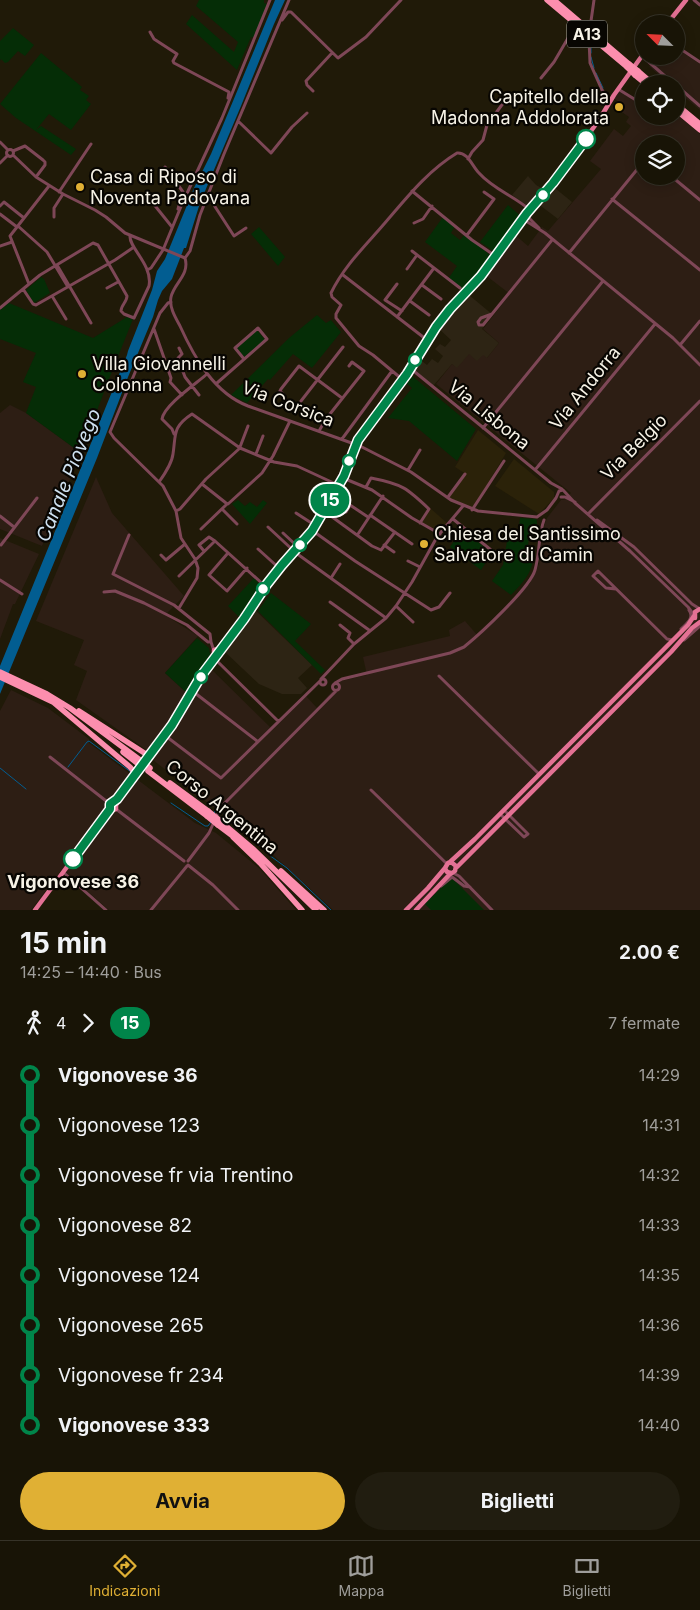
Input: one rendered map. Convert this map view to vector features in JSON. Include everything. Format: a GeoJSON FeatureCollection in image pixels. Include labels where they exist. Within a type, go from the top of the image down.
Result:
{"type":"FeatureCollection","features":[{"type":"Feature","properties":{"kind":"highway","name":"A13"},"geometry":{"type":"LineString","coordinates":[[547,0],[640,75]]}},
{"type":"Feature","properties":{"kind":"highway","name":"A13"},"geometry":{"type":"LineString","coordinates":[[554,0],[628,66]]}},
{"type":"Feature","properties":{"kind":"highway"},"geometry":{"type":"LineString","coordinates":[[685,112],[700,124]]}},
{"type":"Feature","properties":{"kind":"highway"},"geometry":{"type":"LineString","coordinates":[[685,118],[700,130]]}},
{"type":"Feature","properties":{"kind":"highway","name":"Corso Argentina"},"geometry":{"type":"LineString","coordinates":[[0,672],[53,702],[149,769],[244,841],[316,910]]}},
{"type":"Feature","properties":{"kind":"highway","name":"Corso Argentina"},"geometry":{"type":"LineString","coordinates":[[0,677],[14,680],[47,694],[92,723],[138,761]]}},
{"type":"Feature","properties":{"kind":"highway"},"geometry":{"type":"LineString","coordinates":[[47,694],[89,716],[150,758]]}},
{"type":"Feature","properties":{"kind":"highway"},"geometry":{"type":"LineString","coordinates":[[53,702],[137,774]]}},
{"type":"Feature","properties":{"kind":"highway","name":"Corso Argentina"},"geometry":{"type":"LineString","coordinates":[[218,822],[312,910]]}},
{"type":"Feature","properties":{"kind":"highway"},"geometry":{"type":"LineString","coordinates":[[233,837],[260,863],[302,910]]}},
{"type":"Feature","properties":{"kind":"highway"},"geometry":{"type":"LineString","coordinates":[[244,841],[324,910]]}},
{"type":"Feature","properties":{"kind":"main road"},"geometry":{"type":"LineString","coordinates":[[674,15],[686,0]]}},
{"type":"Feature","properties":{"kind":"main road"},"geometry":{"type":"LineString","coordinates":[[34,910],[167,735],[214,659],[216,651],[223,647],[279,568],[316,526],[343,478],[355,444],[370,421],[402,380],[427,340],[450,309],[478,281],[565,167],[600,120],[610,101],[636,65]]}},
{"type":"Feature","properties":{"kind":"main road"},"geometry":{"type":"LineString","coordinates":[[406,910],[428,888],[447,864],[540,774],[671,639],[691,622],[696,611],[700,608]]}},
{"type":"Feature","properties":{"kind":"main road"},"geometry":{"type":"LineString","coordinates":[[416,910],[700,622],[694,616]]}},
{"type":"Feature","properties":{"kind":"main road"},"geometry":{"type":"LineString","coordinates":[[447,864],[454,863],[454,871]]}},
{"type":"Feature","properties":{"kind":"main road"},"geometry":{"type":"LineString","coordinates":[[447,864],[446,871],[454,871]]}},
{"type":"Feature","properties":{"kind":"street"},"geometry":{"type":"LineString","coordinates":[[147,270],[151,268],[165,249],[172,227],[227,104],[270,0]]}},
{"type":"Feature","properties":{"kind":"street"},"geometry":{"type":"LineString","coordinates":[[184,257],[190,251],[200,215],[289,0]]}},
{"type":"Feature","properties":{"kind":"street"},"geometry":{"type":"LineString","coordinates":[[280,21],[288,12],[291,12],[338,58],[368,35],[400,0]]}},
{"type":"Feature","properties":{"kind":"street"},"geometry":{"type":"LineString","coordinates":[[590,28],[594,0]]}},
{"type":"Feature","properties":{"kind":"street"},"geometry":{"type":"LineString","coordinates":[[694,0],[700,5]]}},
{"type":"Feature","properties":{"kind":"street"},"geometry":{"type":"LineString","coordinates":[[150,32],[154,39],[177,54],[173,61],[174,64],[229,92],[227,104]]}},
{"type":"Feature","properties":{"kind":"street"},"geometry":{"type":"LineString","coordinates":[[541,78],[554,62],[570,33],[574,32],[589,45]]}},
{"type":"Feature","properties":{"kind":"street"},"geometry":{"type":"LineString","coordinates":[[589,39],[590,63],[602,90],[610,101]]}},
{"type":"Feature","properties":{"kind":"street"},"geometry":{"type":"LineString","coordinates":[[685,52],[700,62]]}},
{"type":"Feature","properties":{"kind":"street"},"geometry":{"type":"LineString","coordinates":[[313,91],[306,85],[306,81],[332,53]]}},
{"type":"Feature","properties":{"kind":"street"},"geometry":{"type":"LineString","coordinates":[[654,65],[664,75]]}},
{"type":"Feature","properties":{"kind":"street"},"geometry":{"type":"LineString","coordinates":[[618,89],[635,99]]}},
{"type":"Feature","properties":{"kind":"street"},"geometry":{"type":"LineString","coordinates":[[685,93],[700,106]]}},
{"type":"Feature","properties":{"kind":"street"},"geometry":{"type":"LineString","coordinates":[[468,159],[483,140],[487,125],[504,102]]}},
{"type":"Feature","properties":{"kind":"street"},"geometry":{"type":"LineString","coordinates":[[238,121],[271,153],[292,128],[307,114]]}},
{"type":"Feature","properties":{"kind":"street"},"geometry":{"type":"LineString","coordinates":[[0,142],[36,177],[49,186],[95,210],[130,236],[184,257],[186,262],[184,274],[173,292],[171,302],[168,303],[160,314],[110,434],[163,486],[176,511],[180,534],[184,544],[195,559],[198,568],[197,578],[179,608]]}},
{"type":"Feature","properties":{"kind":"street"},"geometry":{"type":"LineString","coordinates":[[59,192],[91,144]]}},
{"type":"Feature","properties":{"kind":"street"},"geometry":{"type":"LineString","coordinates":[[0,163],[19,148],[27,147],[45,162],[45,165],[36,177]]}},
{"type":"Feature","properties":{"kind":"street"},"geometry":{"type":"LineString","coordinates":[[402,380],[373,355],[359,346],[336,317],[341,305],[332,298],[331,292],[359,252],[412,191],[455,154],[461,153],[483,177],[552,240],[655,324],[700,364]]}},
{"type":"Feature","properties":{"kind":"street"},"geometry":{"type":"LineString","coordinates":[[165,167],[183,192],[175,220]]}},
{"type":"Feature","properties":{"kind":"street"},"geometry":{"type":"LineString","coordinates":[[569,253],[635,172]]}},
{"type":"Feature","properties":{"kind":"street"},"geometry":{"type":"LineString","coordinates":[[682,185],[700,200]]}},
{"type":"Feature","properties":{"kind":"street"},"geometry":{"type":"LineString","coordinates":[[29,284],[10,236],[49,186]]}},
{"type":"Feature","properties":{"kind":"street"},"geometry":{"type":"LineString","coordinates":[[412,191],[496,257]]}},
{"type":"Feature","properties":{"kind":"street"},"geometry":{"type":"LineString","coordinates":[[467,235],[494,199],[484,192]]}},
{"type":"Feature","properties":{"kind":"street"},"geometry":{"type":"LineString","coordinates":[[54,217],[54,208],[63,194]]}},
{"type":"Feature","properties":{"kind":"street"},"geometry":{"type":"LineString","coordinates":[[207,198],[211,201],[234,236],[246,228]]}},
{"type":"Feature","properties":{"kind":"street"},"geometry":{"type":"LineString","coordinates":[[612,199],[700,270]]}},
{"type":"Feature","properties":{"kind":"street"},"geometry":{"type":"LineString","coordinates":[[0,206],[4,202],[24,218]]}},
{"type":"Feature","properties":{"kind":"street"},"geometry":{"type":"LineString","coordinates":[[152,202],[172,227]]}},
{"type":"Feature","properties":{"kind":"street"},"geometry":{"type":"LineString","coordinates":[[414,223],[423,219],[432,206]]}},
{"type":"Feature","properties":{"kind":"street"},"geometry":{"type":"LineString","coordinates":[[0,214],[47,252],[92,323]]}},
{"type":"Feature","properties":{"kind":"street"},"geometry":{"type":"LineString","coordinates":[[0,308],[56,265],[94,243],[98,245],[127,299],[121,308],[122,312],[134,318],[150,280],[130,236]]}},
{"type":"Feature","properties":{"kind":"street"},"geometry":{"type":"LineString","coordinates":[[490,315],[552,240]]}},
{"type":"Feature","properties":{"kind":"street"},"geometry":{"type":"LineString","coordinates":[[0,246],[12,242]]}},
{"type":"Feature","properties":{"kind":"street"},"geometry":{"type":"LineString","coordinates":[[23,289],[35,305],[108,264],[134,247]]}},
{"type":"Feature","properties":{"kind":"street"},"geometry":{"type":"LineString","coordinates":[[412,251],[460,288]]}},
{"type":"Feature","properties":{"kind":"street"},"geometry":{"type":"LineString","coordinates":[[407,269],[417,255]]}},
{"type":"Feature","properties":{"kind":"street"},"geometry":{"type":"LineString","coordinates":[[397,317],[434,268]]}},
{"type":"Feature","properties":{"kind":"street"},"geometry":{"type":"LineString","coordinates":[[343,275],[427,340]]}},
{"type":"Feature","properties":{"kind":"street"},"geometry":{"type":"LineString","coordinates":[[483,428],[603,281]]}},
{"type":"Feature","properties":{"kind":"street"},"geometry":{"type":"LineString","coordinates":[[107,288],[118,282]]}},
{"type":"Feature","properties":{"kind":"street"},"geometry":{"type":"LineString","coordinates":[[397,284],[385,300],[402,311]]}},
{"type":"Feature","properties":{"kind":"street"},"geometry":{"type":"LineString","coordinates":[[422,285],[441,299]]}},
{"type":"Feature","properties":{"kind":"street"},"geometry":{"type":"LineString","coordinates":[[52,296],[66,319]]}},
{"type":"Feature","properties":{"kind":"street"},"geometry":{"type":"LineString","coordinates":[[410,300],[429,315]]}},
{"type":"Feature","properties":{"kind":"street","name":"Via Corsica"},"geometry":{"type":"LineString","coordinates":[[171,302],[173,312],[191,350],[201,366],[237,402],[355,444],[408,470],[448,497],[472,510],[541,518]]}},
{"type":"Feature","properties":{"kind":"street","name":"Via Andorra"},"geometry":{"type":"LineString","coordinates":[[535,470],[655,324]]}},
{"type":"Feature","properties":{"kind":"street"},"geometry":{"type":"LineString","coordinates":[[680,345],[699,324]]}},
{"type":"Feature","properties":{"kind":"street"},"geometry":{"type":"LineString","coordinates":[[216,383],[244,359],[267,339],[258,328],[234,348],[244,359]]}},
{"type":"Feature","properties":{"kind":"street"},"geometry":{"type":"LineString","coordinates":[[154,329],[171,378],[170,382],[182,396]]}},
{"type":"Feature","properties":{"kind":"street"},"geometry":{"type":"LineString","coordinates":[[301,401],[343,346]]}},
{"type":"Feature","properties":{"kind":"street"},"geometry":{"type":"LineString","coordinates":[[179,348],[182,354],[178,360],[184,377],[199,395]]}},
{"type":"Feature","properties":{"kind":"street"},"geometry":{"type":"LineString","coordinates":[[319,431],[323,423],[364,371],[352,362],[348,366]]}},
{"type":"Feature","properties":{"kind":"street"},"geometry":{"type":"LineString","coordinates":[[284,395],[280,391],[281,389],[300,366],[342,398]]}},
{"type":"Feature","properties":{"kind":"street","name":"Via Lisbona"},"geometry":{"type":"LineString","coordinates":[[410,368],[551,483],[563,490],[588,514],[634,546],[694,606],[700,608]]}},
{"type":"Feature","properties":{"kind":"street"},"geometry":{"type":"LineString","coordinates":[[342,439],[392,371]]}},
{"type":"Feature","properties":{"kind":"street"},"geometry":{"type":"LineString","coordinates":[[159,482],[172,457],[174,435],[172,429],[163,420],[162,416],[208,374]]}},
{"type":"Feature","properties":{"kind":"street","name":"Via Belgio"},"geometry":{"type":"LineString","coordinates":[[588,514],[700,401]]}},
{"type":"Feature","properties":{"kind":"street"},"geometry":{"type":"LineString","coordinates":[[174,435],[179,426],[192,414],[240,448],[271,460],[297,466],[338,485]]}},
{"type":"Feature","properties":{"kind":"street"},"geometry":{"type":"LineString","coordinates":[[201,529],[256,480],[271,460],[290,421]]}},
{"type":"Feature","properties":{"kind":"street"},"geometry":{"type":"LineString","coordinates":[[176,511],[180,509],[224,460],[240,448],[248,426]]}},
{"type":"Feature","properties":{"kind":"street"},"geometry":{"type":"LineString","coordinates":[[256,454],[263,436]]}},
{"type":"Feature","properties":{"kind":"street"},"geometry":{"type":"LineString","coordinates":[[408,470],[420,450]]}},
{"type":"Feature","properties":{"kind":"street"},"geometry":{"type":"LineString","coordinates":[[472,510],[504,461]]}},
{"type":"Feature","properties":{"kind":"street"},"geometry":{"type":"LineString","coordinates":[[448,497],[465,474]]}},
{"type":"Feature","properties":{"kind":"street"},"geometry":{"type":"LineString","coordinates":[[343,478],[383,496],[420,523],[440,534]]}},
{"type":"Feature","properties":{"kind":"street"},"geometry":{"type":"LineString","coordinates":[[366,487],[371,478],[396,483],[409,490],[429,508],[420,523]]}},
{"type":"Feature","properties":{"kind":"street","name":"Via Lisbona"},"geometry":{"type":"LineString","coordinates":[[551,483],[562,497],[575,503]]}},
{"type":"Feature","properties":{"kind":"street"},"geometry":{"type":"LineString","coordinates":[[202,484],[227,504]]}},
{"type":"Feature","properties":{"kind":"street"},"geometry":{"type":"LineString","coordinates":[[323,681],[335,683],[456,651],[464,647],[529,582],[537,565],[541,518],[552,504],[558,492],[563,490],[565,494],[552,504]]}},
{"type":"Feature","properties":{"kind":"street"},"geometry":{"type":"LineString","coordinates":[[358,534],[383,496]]}},
{"type":"Feature","properties":{"kind":"street"},"geometry":{"type":"LineString","coordinates":[[0,545],[37,498]]}},
{"type":"Feature","properties":{"kind":"street"},"geometry":{"type":"LineString","coordinates":[[346,512],[350,505],[412,544]]}},
{"type":"Feature","properties":{"kind":"street"},"geometry":{"type":"LineString","coordinates":[[167,735],[221,778],[312,688],[323,681],[325,674],[354,644],[386,618],[406,593],[440,534],[463,506]]}},
{"type":"Feature","properties":{"kind":"street"},"geometry":{"type":"LineString","coordinates":[[222,509],[237,524]]}},
{"type":"Feature","properties":{"kind":"street"},"geometry":{"type":"LineString","coordinates":[[324,511],[372,546],[381,550],[394,532]]}},
{"type":"Feature","properties":{"kind":"street"},"geometry":{"type":"LineString","coordinates":[[296,513],[316,526]]}},
{"type":"Feature","properties":{"kind":"street"},"geometry":{"type":"LineString","coordinates":[[0,516],[14,527]]}},
{"type":"Feature","properties":{"kind":"street","name":"Via Lisbona"},"geometry":{"type":"LineString","coordinates":[[592,517],[691,610],[694,616]]}},
{"type":"Feature","properties":{"kind":"street"},"geometry":{"type":"LineString","coordinates":[[453,519],[492,550],[503,556]]}},
{"type":"Feature","properties":{"kind":"street"},"geometry":{"type":"LineString","coordinates":[[268,527],[294,551],[386,618]]}},
{"type":"Feature","properties":{"kind":"street"},"geometry":{"type":"LineString","coordinates":[[312,531],[355,561],[434,610],[439,607],[450,593]]}},
{"type":"Feature","properties":{"kind":"street"},"geometry":{"type":"LineString","coordinates":[[283,533],[298,547]]}},
{"type":"Feature","properties":{"kind":"street"},"geometry":{"type":"LineString","coordinates":[[129,535],[113,574],[146,589],[179,608],[210,634],[211,642],[216,651]]}},
{"type":"Feature","properties":{"kind":"street"},"geometry":{"type":"LineString","coordinates":[[204,551],[199,545],[209,537],[266,586]]}},
{"type":"Feature","properties":{"kind":"street"},"geometry":{"type":"LineString","coordinates":[[180,576],[215,541]]}},
{"type":"Feature","properties":{"kind":"street"},"geometry":{"type":"LineString","coordinates":[[161,555],[166,560],[184,544]]}},
{"type":"Feature","properties":{"kind":"street"},"geometry":{"type":"LineString","coordinates":[[384,545],[394,552]]}},
{"type":"Feature","properties":{"kind":"street"},"geometry":{"type":"LineString","coordinates":[[630,551],[634,546]]}},
{"type":"Feature","properties":{"kind":"street"},"geometry":{"type":"LineString","coordinates":[[258,549],[279,568]]}},
{"type":"Feature","properties":{"kind":"street"},"geometry":{"type":"LineString","coordinates":[[228,553],[209,575],[227,591],[247,568]]}},
{"type":"Feature","properties":{"kind":"street"},"geometry":{"type":"LineString","coordinates":[[409,561],[420,568]]}},
{"type":"Feature","properties":{"kind":"street"},"geometry":{"type":"LineString","coordinates":[[330,578],[340,564]]}},
{"type":"Feature","properties":{"kind":"street"},"geometry":{"type":"LineString","coordinates":[[616,589],[606,588],[593,576],[598,572],[671,639],[691,619],[690,613],[684,604]]}},
{"type":"Feature","properties":{"kind":"street"},"geometry":{"type":"LineString","coordinates":[[658,580],[663,575]]}},
{"type":"Feature","properties":{"kind":"street"},"geometry":{"type":"LineString","coordinates":[[0,580],[22,594]]}},
{"type":"Feature","properties":{"kind":"street"},"geometry":{"type":"LineString","coordinates":[[104,592],[115,591],[172,616],[208,642],[211,642]]}},
{"type":"Feature","properties":{"kind":"street"},"geometry":{"type":"LineString","coordinates":[[330,602],[370,630]]}},
{"type":"Feature","properties":{"kind":"street"},"geometry":{"type":"LineString","coordinates":[[396,606],[413,622]]}},
{"type":"Feature","properties":{"kind":"street"},"geometry":{"type":"LineString","coordinates":[[340,625],[350,633],[348,639],[354,644]]}},
{"type":"Feature","properties":{"kind":"street"},"geometry":{"type":"LineString","coordinates":[[671,652],[700,626]]}},
{"type":"Feature","properties":{"kind":"street"},"geometry":{"type":"LineString","coordinates":[[214,659],[278,721]]}},
{"type":"Feature","properties":{"kind":"street"},"geometry":{"type":"LineString","coordinates":[[438,676],[540,774]]}},
{"type":"Feature","properties":{"kind":"street"},"geometry":{"type":"LineString","coordinates":[[335,688],[345,679]]}},
{"type":"Feature","properties":{"kind":"street"},"geometry":{"type":"LineString","coordinates":[[323,681],[335,688]]}},
{"type":"Feature","properties":{"kind":"street"},"geometry":{"type":"LineString","coordinates":[[151,910],[209,833],[222,807],[328,699],[338,684],[335,683]]}},
{"type":"Feature","properties":{"kind":"street"},"geometry":{"type":"LineString","coordinates":[[192,694],[257,741]]}},
{"type":"Feature","properties":{"kind":"street"},"geometry":{"type":"LineString","coordinates":[[592,720],[598,725]]}},
{"type":"Feature","properties":{"kind":"street"},"geometry":{"type":"LineString","coordinates":[[50,757],[213,884],[238,910]]}},
{"type":"Feature","properties":{"kind":"street"},"geometry":{"type":"LineString","coordinates":[[371,790],[447,864]]}},
{"type":"Feature","properties":{"kind":"street"},"geometry":{"type":"LineString","coordinates":[[502,812],[508,817],[528,834],[524,837],[508,817]]}},
{"type":"Feature","properties":{"kind":"street"},"geometry":{"type":"LineString","coordinates":[[63,871],[106,910]]}},
{"type":"Feature","properties":{"kind":"street"},"geometry":{"type":"LineString","coordinates":[[454,871],[492,910]]}},
{"type":"Feature","properties":{"kind":"street"},"geometry":{"type":"LineString","coordinates":[[433,892],[452,877],[464,886],[471,888]]}},
{"type":"Feature","properties":{"kind":"shaded area"},"geometry":{"type":"Polygon","coordinates":[[[685,54],[700,64],[700,110],[685,98],[685,75],[659,75],[649,66],[685,65],[685,54]]]}},
{"type":"Feature","properties":{"kind":"shaded area"},"geometry":{"type":"Polygon","coordinates":[[[617,87],[635,98],[635,125],[685,125],[685,121],[700,134],[700,910],[333,910],[243,827],[216,807],[213,807],[153,760],[155,756],[76,700],[87,671],[74,665],[84,640],[36,621],[96,477],[112,513],[184,596],[165,615],[198,636],[165,673],[191,697],[210,668],[270,727],[303,696],[306,696],[317,708],[341,681],[367,675],[363,657],[450,636],[449,630],[465,621],[478,636],[530,583],[539,564],[542,537],[544,537],[542,532],[547,518],[561,500],[564,500],[571,493],[436,384],[452,364],[457,368],[469,354],[477,361],[483,355],[487,358],[499,343],[483,329],[510,294],[484,274],[514,234],[528,246],[542,227],[548,231],[601,169],[590,161],[614,129],[623,136],[631,126],[626,122],[629,117],[619,110],[623,104],[611,97],[617,87]]]}},
{"type":"Feature","properties":{"kind":"shaded area"},"geometry":{"type":"Polygon","coordinates":[[[528,176],[536,185],[545,190],[550,184],[572,202],[558,219],[537,203],[532,209],[512,195],[528,176]]]}},
{"type":"Feature","properties":{"kind":"shaded area"},"geometry":{"type":"Polygon","coordinates":[[[469,295],[493,315],[482,329],[499,343],[487,358],[457,369],[452,364],[433,386],[412,369],[418,358],[427,365],[432,359],[438,363],[443,356],[435,349],[440,344],[445,347],[451,340],[438,328],[469,295]]]}},
{"type":"Feature","properties":{"kind":"shaded area"},"geometry":{"type":"Polygon","coordinates":[[[10,405],[26,413],[81,453],[42,546],[0,529],[0,413],[10,405]]]}},
{"type":"Feature","properties":{"kind":"shaded area"},"geometry":{"type":"Polygon","coordinates":[[[478,430],[506,453],[472,510],[448,497],[466,474],[455,467],[478,430]]]}},
{"type":"Feature","properties":{"kind":"shaded area"},"geometry":{"type":"Polygon","coordinates":[[[514,459],[554,492],[554,498],[539,514],[495,486],[514,459]]]}},
{"type":"Feature","properties":{"kind":"shaded area"},"geometry":{"type":"Polygon","coordinates":[[[430,508],[447,523],[439,533],[422,523],[430,508]]]}},
{"type":"Feature","properties":{"kind":"shaded area"},"geometry":{"type":"Polygon","coordinates":[[[0,538],[39,554],[15,604],[13,604],[0,639],[0,538]]]}},
{"type":"Feature","properties":{"kind":"shaded area"},"geometry":{"type":"Polygon","coordinates":[[[254,609],[312,665],[298,678],[307,688],[301,694],[282,694],[259,684],[224,651],[254,609]]]}},
{"type":"Feature","properties":{"kind":"shaded area"},"geometry":{"type":"Polygon","coordinates":[[[11,690],[48,708],[89,739],[89,743],[195,823],[216,833],[260,869],[296,910],[109,910],[62,869],[31,910],[0,910],[0,711],[11,690]]]}},
{"type":"Feature","properties":{"kind":"green space"},"geometry":{"type":"Polygon","coordinates":[[[199,0],[264,0],[264,3],[267,4],[255,38],[251,37],[237,70],[186,24],[192,15],[234,52],[238,42],[196,6],[199,0]]]}},
{"type":"Feature","properties":{"kind":"green space"},"geometry":{"type":"Polygon","coordinates":[[[13,28],[34,45],[25,56],[18,51],[5,63],[1,59],[0,61],[0,41],[13,28]]]}},
{"type":"Feature","properties":{"kind":"green space"},"geometry":{"type":"Polygon","coordinates":[[[41,53],[82,87],[80,90],[89,96],[86,100],[91,104],[71,130],[49,114],[36,130],[41,126],[76,149],[71,155],[16,118],[0,104],[41,53]]]}},
{"type":"Feature","properties":{"kind":"green space"},"geometry":{"type":"Polygon","coordinates":[[[508,205],[523,218],[495,252],[480,242],[508,205]]]}},
{"type":"Feature","properties":{"kind":"green space"},"geometry":{"type":"Polygon","coordinates":[[[443,217],[455,226],[451,233],[460,240],[465,234],[491,256],[485,270],[465,292],[448,279],[457,266],[425,242],[443,217]]]}},
{"type":"Feature","properties":{"kind":"green space"},"geometry":{"type":"Polygon","coordinates":[[[259,227],[285,257],[278,266],[251,234],[259,227]]]}},
{"type":"Feature","properties":{"kind":"green space"},"geometry":{"type":"Polygon","coordinates":[[[41,277],[44,279],[50,293],[34,303],[26,290],[41,277]]]}},
{"type":"Feature","properties":{"kind":"green space"},"geometry":{"type":"Polygon","coordinates":[[[9,303],[93,338],[127,317],[133,319],[81,453],[26,413],[36,387],[23,382],[36,353],[0,339],[0,310],[9,303]]]}},
{"type":"Feature","properties":{"kind":"green space"},"geometry":{"type":"Polygon","coordinates":[[[317,315],[326,323],[331,320],[341,332],[312,368],[293,354],[247,403],[231,395],[289,338],[317,315]]]}},
{"type":"Feature","properties":{"kind":"green space"},"geometry":{"type":"Polygon","coordinates":[[[257,330],[265,340],[244,357],[237,348],[257,330]]]}},
{"type":"Feature","properties":{"kind":"green space"},"geometry":{"type":"Polygon","coordinates":[[[411,375],[476,429],[457,461],[409,421],[388,418],[412,388],[404,381],[407,376],[411,375]]]}},
{"type":"Feature","properties":{"kind":"green space"},"geometry":{"type":"Polygon","coordinates":[[[238,500],[245,506],[250,502],[257,507],[263,500],[267,503],[250,524],[232,504],[238,500]]]}},
{"type":"Feature","properties":{"kind":"green space"},"geometry":{"type":"Polygon","coordinates":[[[520,518],[536,519],[537,521],[536,537],[529,537],[527,555],[534,556],[526,577],[511,595],[492,581],[503,565],[508,535],[518,536],[520,518]]]}},
{"type":"Feature","properties":{"kind":"green space"},"geometry":{"type":"Polygon","coordinates":[[[462,529],[492,553],[481,570],[450,547],[462,529]]]}},
{"type":"Feature","properties":{"kind":"green space"},"geometry":{"type":"Polygon","coordinates":[[[254,578],[261,586],[240,618],[228,606],[254,578]]]}},
{"type":"Feature","properties":{"kind":"green space"},"geometry":{"type":"Polygon","coordinates":[[[271,593],[311,624],[295,641],[325,670],[321,674],[258,611],[271,593]]]}},
{"type":"Feature","properties":{"kind":"green space"},"geometry":{"type":"Polygon","coordinates":[[[197,638],[209,648],[211,659],[188,694],[165,673],[197,638]]]}},
{"type":"Feature","properties":{"kind":"green space"},"geometry":{"type":"Polygon","coordinates":[[[450,879],[453,879],[484,910],[431,910],[425,904],[450,879]]]}},
{"type":"Feature","properties":{"kind":"water"},"geometry":{"type":"Polygon","coordinates":[[[275,0],[285,0],[200,203],[186,248],[184,248],[172,279],[162,291],[158,300],[97,458],[0,694],[0,666],[127,355],[152,290],[157,271],[165,259],[194,188],[211,154],[275,0]]]}},
{"type":"Feature","properties":{"kind":"waterway"},"geometry":{"type":"LineString","coordinates":[[591,41],[591,53]]}},
{"type":"Feature","properties":{"kind":"waterway"},"geometry":{"type":"LineString","coordinates":[[591,57],[594,68]]}},
{"type":"Feature","properties":{"kind":"waterway"},"geometry":{"type":"LineString","coordinates":[[596,73],[603,88]]}},
{"type":"Feature","properties":{"kind":"waterway"},"geometry":{"type":"LineString","coordinates":[[68,767],[89,741],[131,772]]}},
{"type":"Feature","properties":{"kind":"waterway"},"geometry":{"type":"LineString","coordinates":[[0,768],[26,789]]}},
{"type":"Feature","properties":{"kind":"waterway"},"geometry":{"type":"LineString","coordinates":[[171,803],[205,826],[208,826],[211,822]]}},
{"type":"Feature","properties":{"kind":"waterway"},"geometry":{"type":"LineString","coordinates":[[214,814],[215,810],[217,810]]}},
{"type":"Feature","properties":{"kind":"waterway"},"geometry":{"type":"LineString","coordinates":[[224,814],[249,834],[269,855],[287,868],[331,910]]}},
{"type":"Feature","properties":{"kind":"bus line","name":"15"},"geometry":{"type":"LineString","coordinates":[[73,859],[110,809],[110,804],[117,799],[172,725],[201,676],[244,619],[267,584],[312,531],[344,476],[358,440],[370,421],[407,374],[436,327],[450,309],[474,285],[527,213],[553,183],[586,139]]}},
{"type":"Feature","properties":{"kind":"place","name":"Capitello della Madonna Addolorata"},"geometry":{"type":"Point","coordinates":[619,107]}},
{"type":"Feature","properties":{"kind":"place","name":"Casa di Riposo di Noventa Padovana"},"geometry":{"type":"Point","coordinates":[80,187]}},
{"type":"Feature","properties":{"kind":"place","name":"Villa Giovannelli Colonna"},"geometry":{"type":"Point","coordinates":[82,374]}},
{"type":"Feature","properties":{"kind":"place","name":"Chiesa del Santissimo Salvatore di Camin"},"geometry":{"type":"Point","coordinates":[424,544]}},
{"type":"Feature","properties":{"kind":"place","name":"Vigonovese 36"},"geometry":{"type":"Point","coordinates":[73,859]}},
{"type":"Feature","properties":{"kind":"water label","name":"Canale Piovego"},"geometry":{"type":"Point","coordinates":[68,475]}}]}
